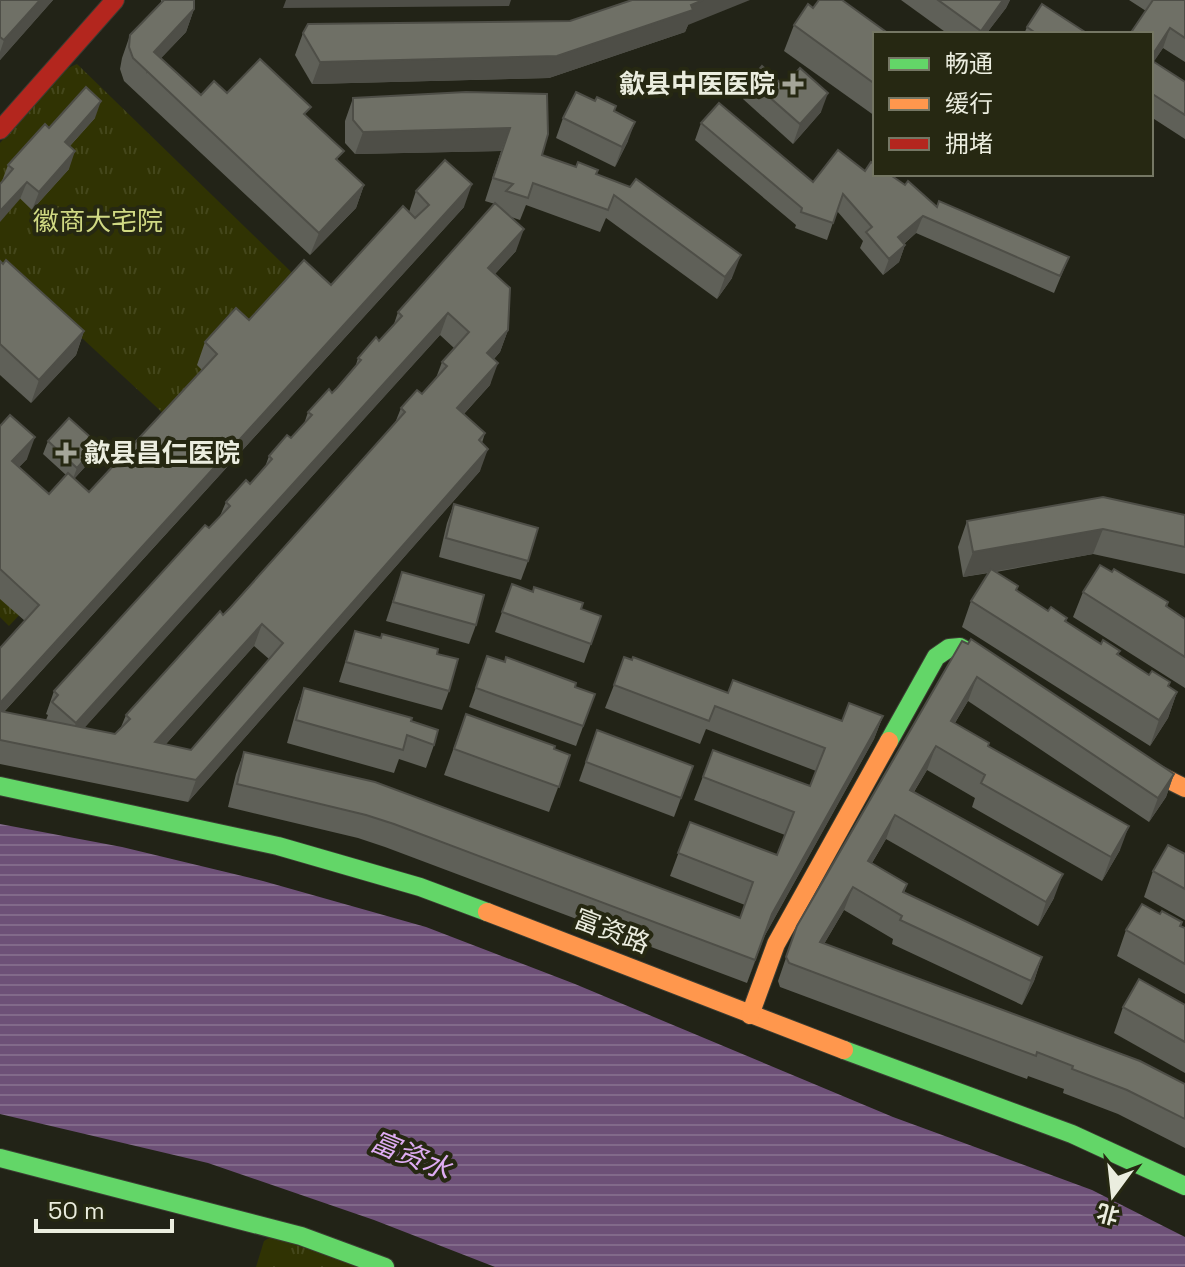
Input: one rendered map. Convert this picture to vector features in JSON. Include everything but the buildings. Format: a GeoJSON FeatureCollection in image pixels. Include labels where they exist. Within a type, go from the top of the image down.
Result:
{"type":"FeatureCollection","features":[{"type":"Feature","properties":{"kind":"street"},"geometry":{"type":"LineString","coordinates":[[0,130],[115,0]]}},
{"type":"Feature","properties":{"kind":"street"},"geometry":{"type":"LineString","coordinates":[[750,1015],[776,944],[936,657],[949,647],[962,647],[995,668]]}},
{"type":"Feature","properties":{"kind":"street"},"geometry":{"type":"LineString","coordinates":[[1127,756],[1185,788]]}},
{"type":"Feature","properties":{"kind":"street","name":"富资路"},"geometry":{"type":"LineString","coordinates":[[0,786],[278,846],[375,873],[555,937],[750,1015],[1072,1134],[1185,1186]]}},
{"type":"Feature","properties":{"kind":"street"},"geometry":{"type":"LineString","coordinates":[[0,1158],[301,1236],[385,1267]]}},
{"type":"Feature","properties":{"kind":"green space","name":"徽商大宅院"},"geometry":{"type":"Polygon","coordinates":[[[77,64],[317,297],[9,626],[0,617],[0,593],[166,416],[0,262],[0,143],[66,69],[77,64]]]}},
{"type":"Feature","properties":{"kind":"green space"},"geometry":{"type":"Polygon","coordinates":[[[274,1235],[358,1267],[256,1267],[264,1241],[274,1235]]]}},
{"type":"Feature","properties":{"kind":"water","name":"富资水"},"geometry":{"type":"Polygon","coordinates":[[[0,824],[122,847],[263,881],[426,927],[575,984],[893,1117],[1092,1190],[1185,1237],[1185,1267],[495,1267],[374,1220],[208,1163],[0,1114],[0,824]]]}},
{"type":"Feature","properties":{"kind":"traffic: fast"},"geometry":{"type":"LineString","coordinates":[[889,741],[936,657],[949,648],[960,647],[985,661]]}},
{"type":"Feature","properties":{"kind":"traffic: fast"},"geometry":{"type":"LineString","coordinates":[[0,786],[278,846],[420,887],[487,912]]}},
{"type":"Feature","properties":{"kind":"traffic: fast"},"geometry":{"type":"LineString","coordinates":[[844,1050],[1072,1134],[1185,1186]]}},
{"type":"Feature","properties":{"kind":"traffic: fast"},"geometry":{"type":"LineString","coordinates":[[0,1158],[301,1236],[385,1267]]}},
{"type":"Feature","properties":{"kind":"traffic: slow"},"geometry":{"type":"LineString","coordinates":[[750,1015],[776,944],[889,741]]}},
{"type":"Feature","properties":{"kind":"traffic: slow"},"geometry":{"type":"LineString","coordinates":[[1147,769],[1185,788]]}},
{"type":"Feature","properties":{"kind":"traffic: slow"},"geometry":{"type":"LineString","coordinates":[[487,912],[844,1050]]}},
{"type":"Feature","properties":{"kind":"traffic: jam"},"geometry":{"type":"LineString","coordinates":[[0,130],[115,0]]}},
{"type":"Feature","properties":{"kind":"place","name":"歙县中医医院"},"geometry":{"type":"Point","coordinates":[793,84]}},
{"type":"Feature","properties":{"kind":"place","name":"歙县昌仁医院"},"geometry":{"type":"Point","coordinates":[66,453]}}]}
